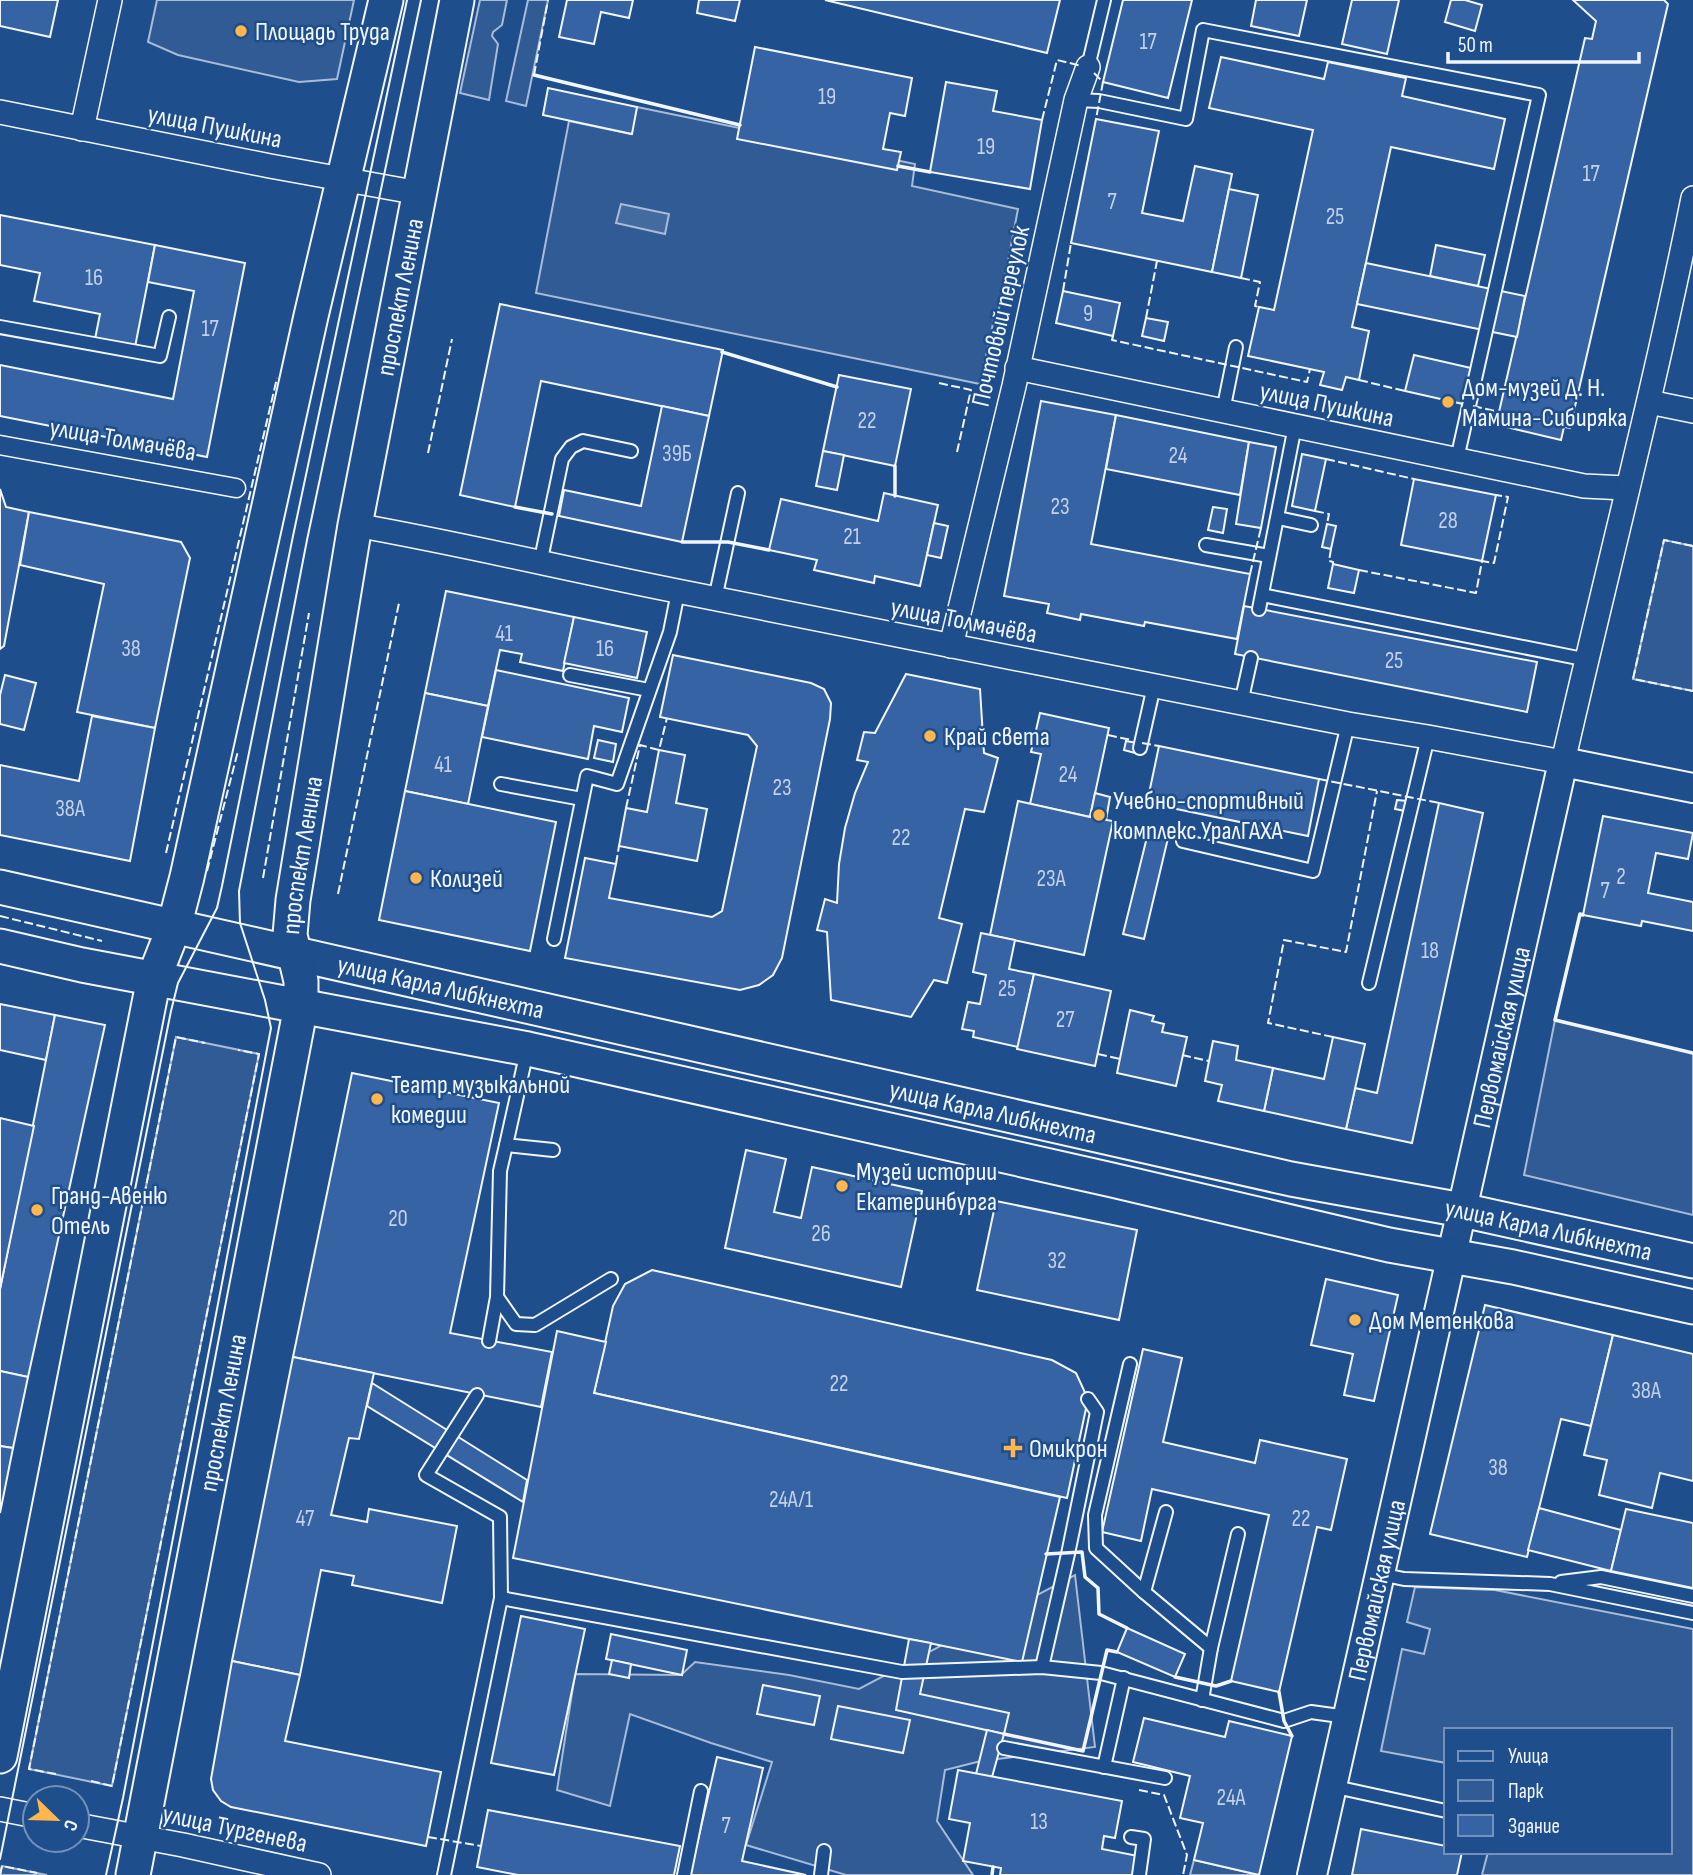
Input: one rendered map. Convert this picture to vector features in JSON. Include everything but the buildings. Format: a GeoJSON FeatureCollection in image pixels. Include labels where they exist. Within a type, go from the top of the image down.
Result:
{"type":"FeatureCollection","features":[{"type":"Feature","properties":{"kind":"main road"},"geometry":{"type":"LineString","coordinates":[[0,1756],[154,978],[174,927],[218,741],[313,304],[386,0]]}},
{"type":"Feature","properties":{"kind":"main road","name":"проспект Ленина"},"geometry":{"type":"LineString","coordinates":[[133,1875],[301,1006],[301,981],[290,935],[293,900],[355,525],[457,0]]}},
{"type":"Feature","properties":{"kind":"main road"},"geometry":{"type":"LineString","coordinates":[[0,887],[174,927]]}},
{"type":"Feature","properties":{"kind":"main road","name":"улица Карла Либкнехта"},"geometry":{"type":"LineString","coordinates":[[174,927],[1291,1179],[1462,1210],[1693,1261]]}},
{"type":"Feature","properties":{"kind":"main road"},"geometry":{"type":"LineString","coordinates":[[0,946],[154,978]]}},
{"type":"Feature","properties":{"kind":"main road","name":"улица Карла Либкнехта"},"geometry":{"type":"LineString","coordinates":[[154,978],[528,1049],[1389,1245],[1513,1267],[1693,1307]]}},
{"type":"Feature","properties":{"kind":"street"},"geometry":{"type":"LineString","coordinates":[[82,129],[110,0]]}},
{"type":"Feature","properties":{"kind":"street","name":"Почтовый переулок"},"geometry":{"type":"LineString","coordinates":[[951,646],[1017,368],[1076,100],[1088,67]]}},
{"type":"Feature","properties":{"kind":"street","name":"улица Пушкина"},"geometry":{"type":"LineString","coordinates":[[0,112],[419,193]]}},
{"type":"Feature","properties":{"kind":"street","name":"Первомайская улица"},"geometry":{"type":"LineString","coordinates":[[1312,1875],[1626,488],[1688,244],[1693,198]]}},
{"type":"Feature","properties":{"kind":"street","name":"улица Пушкина"},"geometry":{"type":"LineString","coordinates":[[1017,368],[1584,486],[1626,488]]}},
{"type":"Feature","properties":{"kind":"street"},"geometry":{"type":"LineString","coordinates":[[1649,402],[1693,411]]}},
{"type":"Feature","properties":{"kind":"street","name":"улица Толмачёва"},"geometry":{"type":"LineString","coordinates":[[0,445],[236,488]]}},
{"type":"Feature","properties":{"kind":"street","name":"улица Толмачёва"},"geometry":{"type":"LineString","coordinates":[[355,525],[1154,686],[1563,762]]}},
{"type":"Feature","properties":{"kind":"street"},"geometry":{"type":"LineString","coordinates":[[1563,762],[1693,788]]}},
{"type":"Feature","properties":{"kind":"street"},"geometry":{"type":"LineString","coordinates":[[0,1809],[21,1813]]}},
{"type":"Feature","properties":{"kind":"street","name":"улица Тургенева"},"geometry":{"type":"LineString","coordinates":[[91,1827],[139,1836],[245,1867],[319,1875]]}},
{"type":"Feature","properties":{"kind":"lane","name":"Почтовый переулок"},"geometry":{"type":"LineString","coordinates":[[1088,67],[1104,0]]}},
{"type":"Feature","properties":{"kind":"lane"},"geometry":{"type":"LineString","coordinates":[[1076,100],[1099,101],[1186,119],[1203,30],[1539,95],[1457,460]]}},
{"type":"Feature","properties":{"kind":"lane"},"geometry":{"type":"LineString","coordinates":[[0,327],[160,356],[169,317]]}},
{"type":"Feature","properties":{"kind":"lane"},"geometry":{"type":"LineString","coordinates":[[1223,411],[1236,347]]}},
{"type":"Feature","properties":{"kind":"lane"},"geometry":{"type":"LineString","coordinates":[[1259,609],[1295,426]]}},
{"type":"Feature","properties":{"kind":"lane"},"geometry":{"type":"LineString","coordinates":[[540,564],[562,459],[566,452],[583,441],[631,451]]}},
{"type":"Feature","properties":{"kind":"lane"},"geometry":{"type":"LineString","coordinates":[[715,599],[738,493]]}},
{"type":"Feature","properties":{"kind":"lane"},"geometry":{"type":"LineString","coordinates":[[1278,518],[1311,525]]}},
{"type":"Feature","properties":{"kind":"lane"},"geometry":{"type":"LineString","coordinates":[[1206,545],[1269,556]]}},
{"type":"Feature","properties":{"kind":"lane"},"geometry":{"type":"LineString","coordinates":[[554,939],[587,776],[617,784],[670,632],[678,592]]}},
{"type":"Feature","properties":{"kind":"lane"},"geometry":{"type":"LineString","coordinates":[[1262,595],[1588,660]]}},
{"type":"Feature","properties":{"kind":"lane"},"geometry":{"type":"LineString","coordinates":[[1241,703],[1251,657]]}},
{"type":"Feature","properties":{"kind":"lane"},"geometry":{"type":"LineString","coordinates":[[570,675],[649,690]]}},
{"type":"Feature","properties":{"kind":"lane"},"geometry":{"type":"LineString","coordinates":[[1140,748],[1154,686]]}},
{"type":"Feature","properties":{"kind":"lane"},"geometry":{"type":"LineString","coordinates":[[1183,841],[1313,871],[1348,724]]}},
{"type":"Feature","properties":{"kind":"lane"},"geometry":{"type":"LineString","coordinates":[[1369,983],[1428,737]]}},
{"type":"Feature","properties":{"kind":"lane"},"geometry":{"type":"LineString","coordinates":[[501,783],[582,799]]}},
{"type":"Feature","properties":{"kind":"lane"},"geometry":{"type":"LineString","coordinates":[[489,1341],[498,1297],[500,1171],[528,1049]]}},
{"type":"Feature","properties":{"kind":"lane"},"geometry":{"type":"LineString","coordinates":[[506,1145],[554,1150]]}},
{"type":"Feature","properties":{"kind":"lane"},"geometry":{"type":"LineString","coordinates":[[498,1297],[516,1324],[535,1325],[611,1279]]}},
{"type":"Feature","properties":{"kind":"lane"},"geometry":{"type":"LineString","coordinates":[[1130,1364],[1095,1515],[1096,1548],[1211,1648]]}},
{"type":"Feature","properties":{"kind":"lane"},"geometry":{"type":"LineString","coordinates":[[444,1875],[502,1598],[500,1517],[426,1475],[477,1395]]}},
{"type":"Feature","properties":{"kind":"lane"},"geometry":{"type":"LineString","coordinates":[[1041,1667],[1068,1554],[1097,1412],[1088,1399]]}},
{"type":"Feature","properties":{"kind":"lane"},"geometry":{"type":"LineString","coordinates":[[1144,1592],[1166,1512]]}},
{"type":"Feature","properties":{"kind":"lane"},"geometry":{"type":"LineString","coordinates":[[1202,1700],[1211,1648],[1238,1534]]}},
{"type":"Feature","properties":{"kind":"lane"},"geometry":{"type":"LineString","coordinates":[[1380,1574],[1404,1579],[1550,1584],[1693,1613]]}},
{"type":"Feature","properties":{"kind":"lane"},"geometry":{"type":"LineString","coordinates":[[1550,1584],[1601,1577],[1693,1596]]}},
{"type":"Feature","properties":{"kind":"lane"},"geometry":{"type":"LineString","coordinates":[[502,1598],[902,1672],[1041,1667],[1101,1672],[1284,1721],[1311,1712],[1347,1717]]}},
{"type":"Feature","properties":{"kind":"lane"},"geometry":{"type":"LineString","coordinates":[[1104,1767],[1124,1678]]}},
{"type":"Feature","properties":{"kind":"lane"},"geometry":{"type":"LineString","coordinates":[[1004,1748],[1166,1778]]}},
{"type":"Feature","properties":{"kind":"lane"},"geometry":{"type":"LineString","coordinates":[[1331,1786],[1444,1811]]}},
{"type":"Feature","properties":{"kind":"lane"},"geometry":{"type":"LineString","coordinates":[[684,1875],[701,1791]]}},
{"type":"Feature","properties":{"kind":"lane"},"geometry":{"type":"LineString","coordinates":[[1131,1838],[1144,1839],[1139,1875]]}},
{"type":"Feature","properties":{"kind":"lane"},"geometry":{"type":"LineString","coordinates":[[821,1875],[824,1851]]}},
{"type":"Feature","properties":{"kind":"green space","name":"Площадь Труда"},"geometry":{"type":"Polygon","coordinates":[[[157,0],[354,0],[337,79],[299,82],[178,55],[148,42],[157,0]]]}},
{"type":"Feature","properties":{"kind":"green space"},"geometry":{"type":"Polygon","coordinates":[[[480,0],[507,0],[502,25],[492,36],[498,44],[489,100],[460,93],[480,0]]]}},
{"type":"Feature","properties":{"kind":"green space"},"geometry":{"type":"Polygon","coordinates":[[[528,0],[548,0],[526,106],[506,101],[528,0]]]}},
{"type":"Feature","properties":{"kind":"green space"},"geometry":{"type":"Polygon","coordinates":[[[637,107],[915,164],[912,186],[1018,209],[997,319],[994,319],[980,384],[536,293],[569,121],[631,134],[637,107]]]}},
{"type":"Feature","properties":{"kind":"green space"},"geometry":{"type":"Polygon","coordinates":[[[1664,540],[1693,546],[1693,691],[1633,679],[1664,540]]]}},
{"type":"Feature","properties":{"kind":"green space"},"geometry":{"type":"Polygon","coordinates":[[[1555,1020],[1693,1053],[1693,1215],[1524,1175],[1555,1020]]]}},
{"type":"Feature","properties":{"kind":"green space"},"geometry":{"type":"Polygon","coordinates":[[[176,1037],[259,1054],[112,1786],[29,1769],[176,1037]]]}},
{"type":"Feature","properties":{"kind":"green space"},"geometry":{"type":"Polygon","coordinates":[[[1075,1575],[1095,1747],[981,1761],[945,1770],[937,1821],[973,1875],[846,1875],[746,1845],[772,1762],[630,1714],[610,1806],[557,1790],[575,1674],[681,1675],[695,1662],[789,1675],[859,1689],[1075,1575]]]}},
{"type":"Feature","properties":{"kind":"green space"},"geometry":{"type":"Polygon","coordinates":[[[1415,1587],[1495,1590],[1693,1629],[1693,1875],[1482,1875],[1487,1854],[1672,1854],[1672,1728],[1444,1728],[1444,1763],[1381,1751],[1402,1649],[1424,1654],[1430,1629],[1407,1622],[1415,1587]]]}},
{"type":"Feature","properties":{"kind":"green space"},"geometry":{"type":"Polygon","coordinates":[[[1194,1860],[1259,1875],[1190,1875],[1194,1860]]]}},
{"type":"Feature","properties":{"kind":"green space"},"geometry":{"type":"Polygon","coordinates":[[[2,1866],[47,1875],[0,1875],[2,1866]]]}},
{"type":"Feature","properties":{"kind":"shaded area"},"geometry":{"type":"Polygon","coordinates":[[[621,204],[669,214],[665,234],[616,223],[621,204]]]}},
{"type":"Feature","properties":{"kind":"tram line"},"geometry":{"type":"LineString","coordinates":[[0,1859],[171,1011],[178,983],[217,908],[407,0]]}},
{"type":"Feature","properties":{"kind":"tram line"},"geometry":{"type":"LineString","coordinates":[[106,1875],[271,1028],[265,1000],[240,923],[239,891],[307,540],[421,0]]}},
{"type":"Feature","properties":{"kind":"fence"},"geometry":{"type":"LineString","coordinates":[[534,75],[548,0]]}},
{"type":"Feature","properties":{"kind":"fence"},"geometry":{"type":"LineString","coordinates":[[1042,120],[1057,60],[1082,66]]}},
{"type":"Feature","properties":{"kind":"fence"},"geometry":{"type":"LineString","coordinates":[[1094,73],[1103,82],[1096,119]]}},
{"type":"Feature","properties":{"kind":"fence"},"geometry":{"type":"LineString","coordinates":[[1063,291],[1071,243]]}},
{"type":"Feature","properties":{"kind":"fence"},"geometry":{"type":"LineString","coordinates":[[1146,318],[1157,261]]}},
{"type":"Feature","properties":{"kind":"fence"},"geometry":{"type":"LineString","coordinates":[[1241,278],[1260,282],[1255,306],[1259,307]]}},
{"type":"Feature","properties":{"kind":"fence"},"geometry":{"type":"LineString","coordinates":[[1113,336],[1112,340],[1307,382],[1310,369]]}},
{"type":"Feature","properties":{"kind":"fence"},"geometry":{"type":"LineString","coordinates":[[428,453],[452,339]]}},
{"type":"Feature","properties":{"kind":"fence"},"geometry":{"type":"LineString","coordinates":[[166,853],[277,378]]}},
{"type":"Feature","properties":{"kind":"fence"},"geometry":{"type":"LineString","coordinates":[[1359,380],[1405,391]]}},
{"type":"Feature","properties":{"kind":"fence"},"geometry":{"type":"LineString","coordinates":[[939,383],[971,390],[957,452]]}},
{"type":"Feature","properties":{"kind":"fence"},"geometry":{"type":"LineString","coordinates":[[1473,406],[1499,412]]}},
{"type":"Feature","properties":{"kind":"fence"},"geometry":{"type":"LineString","coordinates":[[1326,459],[1414,479]]}},
{"type":"Feature","properties":{"kind":"fence"},"geometry":{"type":"LineString","coordinates":[[1359,570],[1476,593],[1482,561],[1494,563],[1508,497],[1496,495]]}},
{"type":"Feature","properties":{"kind":"fence"},"geometry":{"type":"LineString","coordinates":[[1315,511],[1329,514],[1327,524]]}},
{"type":"Feature","properties":{"kind":"fence"},"geometry":{"type":"LineString","coordinates":[[1250,574],[1261,528]]}},
{"type":"Feature","properties":{"kind":"fence"},"geometry":{"type":"LineString","coordinates":[[1693,546],[1664,540],[1633,679],[1693,691]]}},
{"type":"Feature","properties":{"kind":"fence"},"geometry":{"type":"LineString","coordinates":[[1331,549],[1329,561],[1333,564]]}},
{"type":"Feature","properties":{"kind":"fence"},"geometry":{"type":"LineString","coordinates":[[338,894],[399,603]]}},
{"type":"Feature","properties":{"kind":"fence"},"geometry":{"type":"LineString","coordinates":[[263,878],[309,613]]}},
{"type":"Feature","properties":{"kind":"fence"},"geometry":{"type":"LineString","coordinates":[[626,808],[640,745],[659,750],[667,718]]}},
{"type":"Feature","properties":{"kind":"fence"},"geometry":{"type":"LineString","coordinates":[[1108,735],[1131,740]]}},
{"type":"Feature","properties":{"kind":"fence"},"geometry":{"type":"LineString","coordinates":[[1142,743],[1159,746]]}},
{"type":"Feature","properties":{"kind":"fence"},"geometry":{"type":"LineString","coordinates":[[207,871],[238,751]]}},
{"type":"Feature","properties":{"kind":"fence"},"geometry":{"type":"LineString","coordinates":[[1319,779],[1439,803]]}},
{"type":"Feature","properties":{"kind":"fence"},"geometry":{"type":"LineString","coordinates":[[1333,1037],[1268,1023],[1284,940],[1346,952],[1377,791]]}},
{"type":"Feature","properties":{"kind":"fence"},"geometry":{"type":"LineString","coordinates":[[616,864],[619,846]]}},
{"type":"Feature","properties":{"kind":"fence"},"geometry":{"type":"LineString","coordinates":[[0,916],[102,941]]}},
{"type":"Feature","properties":{"kind":"fence"},"geometry":{"type":"LineString","coordinates":[[56,1774],[29,1769],[176,1037],[205,1043]]}},
{"type":"Feature","properties":{"kind":"fence"},"geometry":{"type":"LineString","coordinates":[[91,1781],[112,1786],[259,1054],[238,1050]]}},
{"type":"Feature","properties":{"kind":"fence"},"geometry":{"type":"LineString","coordinates":[[1098,1054],[1120,1059]]}},
{"type":"Feature","properties":{"kind":"fence"},"geometry":{"type":"LineString","coordinates":[[1182,1055],[1209,1061]]}},
{"type":"Feature","properties":{"kind":"fence"},"geometry":{"type":"LineString","coordinates":[[1139,1790],[1164,1795],[1187,1855],[1183,1875]]}},
{"type":"Feature","properties":{"kind":"fence"},"geometry":{"type":"LineString","coordinates":[[428,1837],[481,1846]]}},
{"type":"Feature","properties":{"kind":"fence"},"geometry":{"type":"LineString","coordinates":[[0,1875],[2,1866],[37,1873]]}},
{"type":"Feature","properties":{"kind":"wall"},"geometry":{"type":"LineString","coordinates":[[534,75],[740,125]]}},
{"type":"Feature","properties":{"kind":"wall"},"geometry":{"type":"LineString","coordinates":[[898,166],[930,172]]}},
{"type":"Feature","properties":{"kind":"wall"},"geometry":{"type":"LineString","coordinates":[[722,352],[837,387]]}},
{"type":"Feature","properties":{"kind":"wall"},"geometry":{"type":"LineString","coordinates":[[895,466],[895,496]]}},
{"type":"Feature","properties":{"kind":"wall"},"geometry":{"type":"LineString","coordinates":[[515,507],[552,514]]}},
{"type":"Feature","properties":{"kind":"wall"},"geometry":{"type":"LineString","coordinates":[[682,542],[728,542],[769,550]]}},
{"type":"Feature","properties":{"kind":"wall"},"geometry":{"type":"LineString","coordinates":[[1583,915],[1580,914],[1555,1020],[1693,1053]]}},
{"type":"Feature","properties":{"kind":"wall"},"geometry":{"type":"LineString","coordinates":[[1046,1554],[1082,1552],[1085,1577],[1098,1588],[1099,1614],[1127,1628]]}},
{"type":"Feature","properties":{"kind":"wall"},"geometry":{"type":"LineString","coordinates":[[1004,1734],[1083,1751],[1107,1650],[1117,1652]]}},
{"type":"Feature","properties":{"kind":"wall"},"geometry":{"type":"LineString","coordinates":[[1175,1677],[1216,1686],[1231,1681]]}},
{"type":"Feature","properties":{"kind":"wall"},"geometry":{"type":"LineString","coordinates":[[1279,1692],[1284,1721],[1292,1736]]}},
{"type":"Feature","properties":{"kind":"wall"},"geometry":{"type":"LineString","coordinates":[[992,1875],[993,1867]]}},
{"type":"Feature","properties":{"kind":"place","name":"Площадь Труда"},"geometry":{"type":"Point","coordinates":[241,31]}},
{"type":"Feature","properties":{"kind":"place","name":"Дом-музей Д. Н. Мамина-Сибиряка"},"geometry":{"type":"Point","coordinates":[1448,402]}},
{"type":"Feature","properties":{"kind":"place","name":"Край света"},"geometry":{"type":"Point","coordinates":[930,736]}},
{"type":"Feature","properties":{"kind":"place","name":"Учебно-спортивный комплекс УралГАХА"},"geometry":{"type":"Point","coordinates":[1099,815]}},
{"type":"Feature","properties":{"kind":"place","name":"Колизей"},"geometry":{"type":"Point","coordinates":[416,878]}},
{"type":"Feature","properties":{"kind":"place","name":"Театр музыкальной комедии"},"geometry":{"type":"Point","coordinates":[377,1099]}},
{"type":"Feature","properties":{"kind":"place","name":"Музей истории Екатеринбурга"},"geometry":{"type":"Point","coordinates":[842,1186]}},
{"type":"Feature","properties":{"kind":"place","name":"Гранд-Авеню Отель"},"geometry":{"type":"Point","coordinates":[37,1210]}},
{"type":"Feature","properties":{"kind":"place","name":"Дом Метенкова"},"geometry":{"type":"Point","coordinates":[1355,1320]}},
{"type":"Feature","properties":{"kind":"place","name":"Омикрон"},"geometry":{"type":"Point","coordinates":[1013,1448]}}]}
